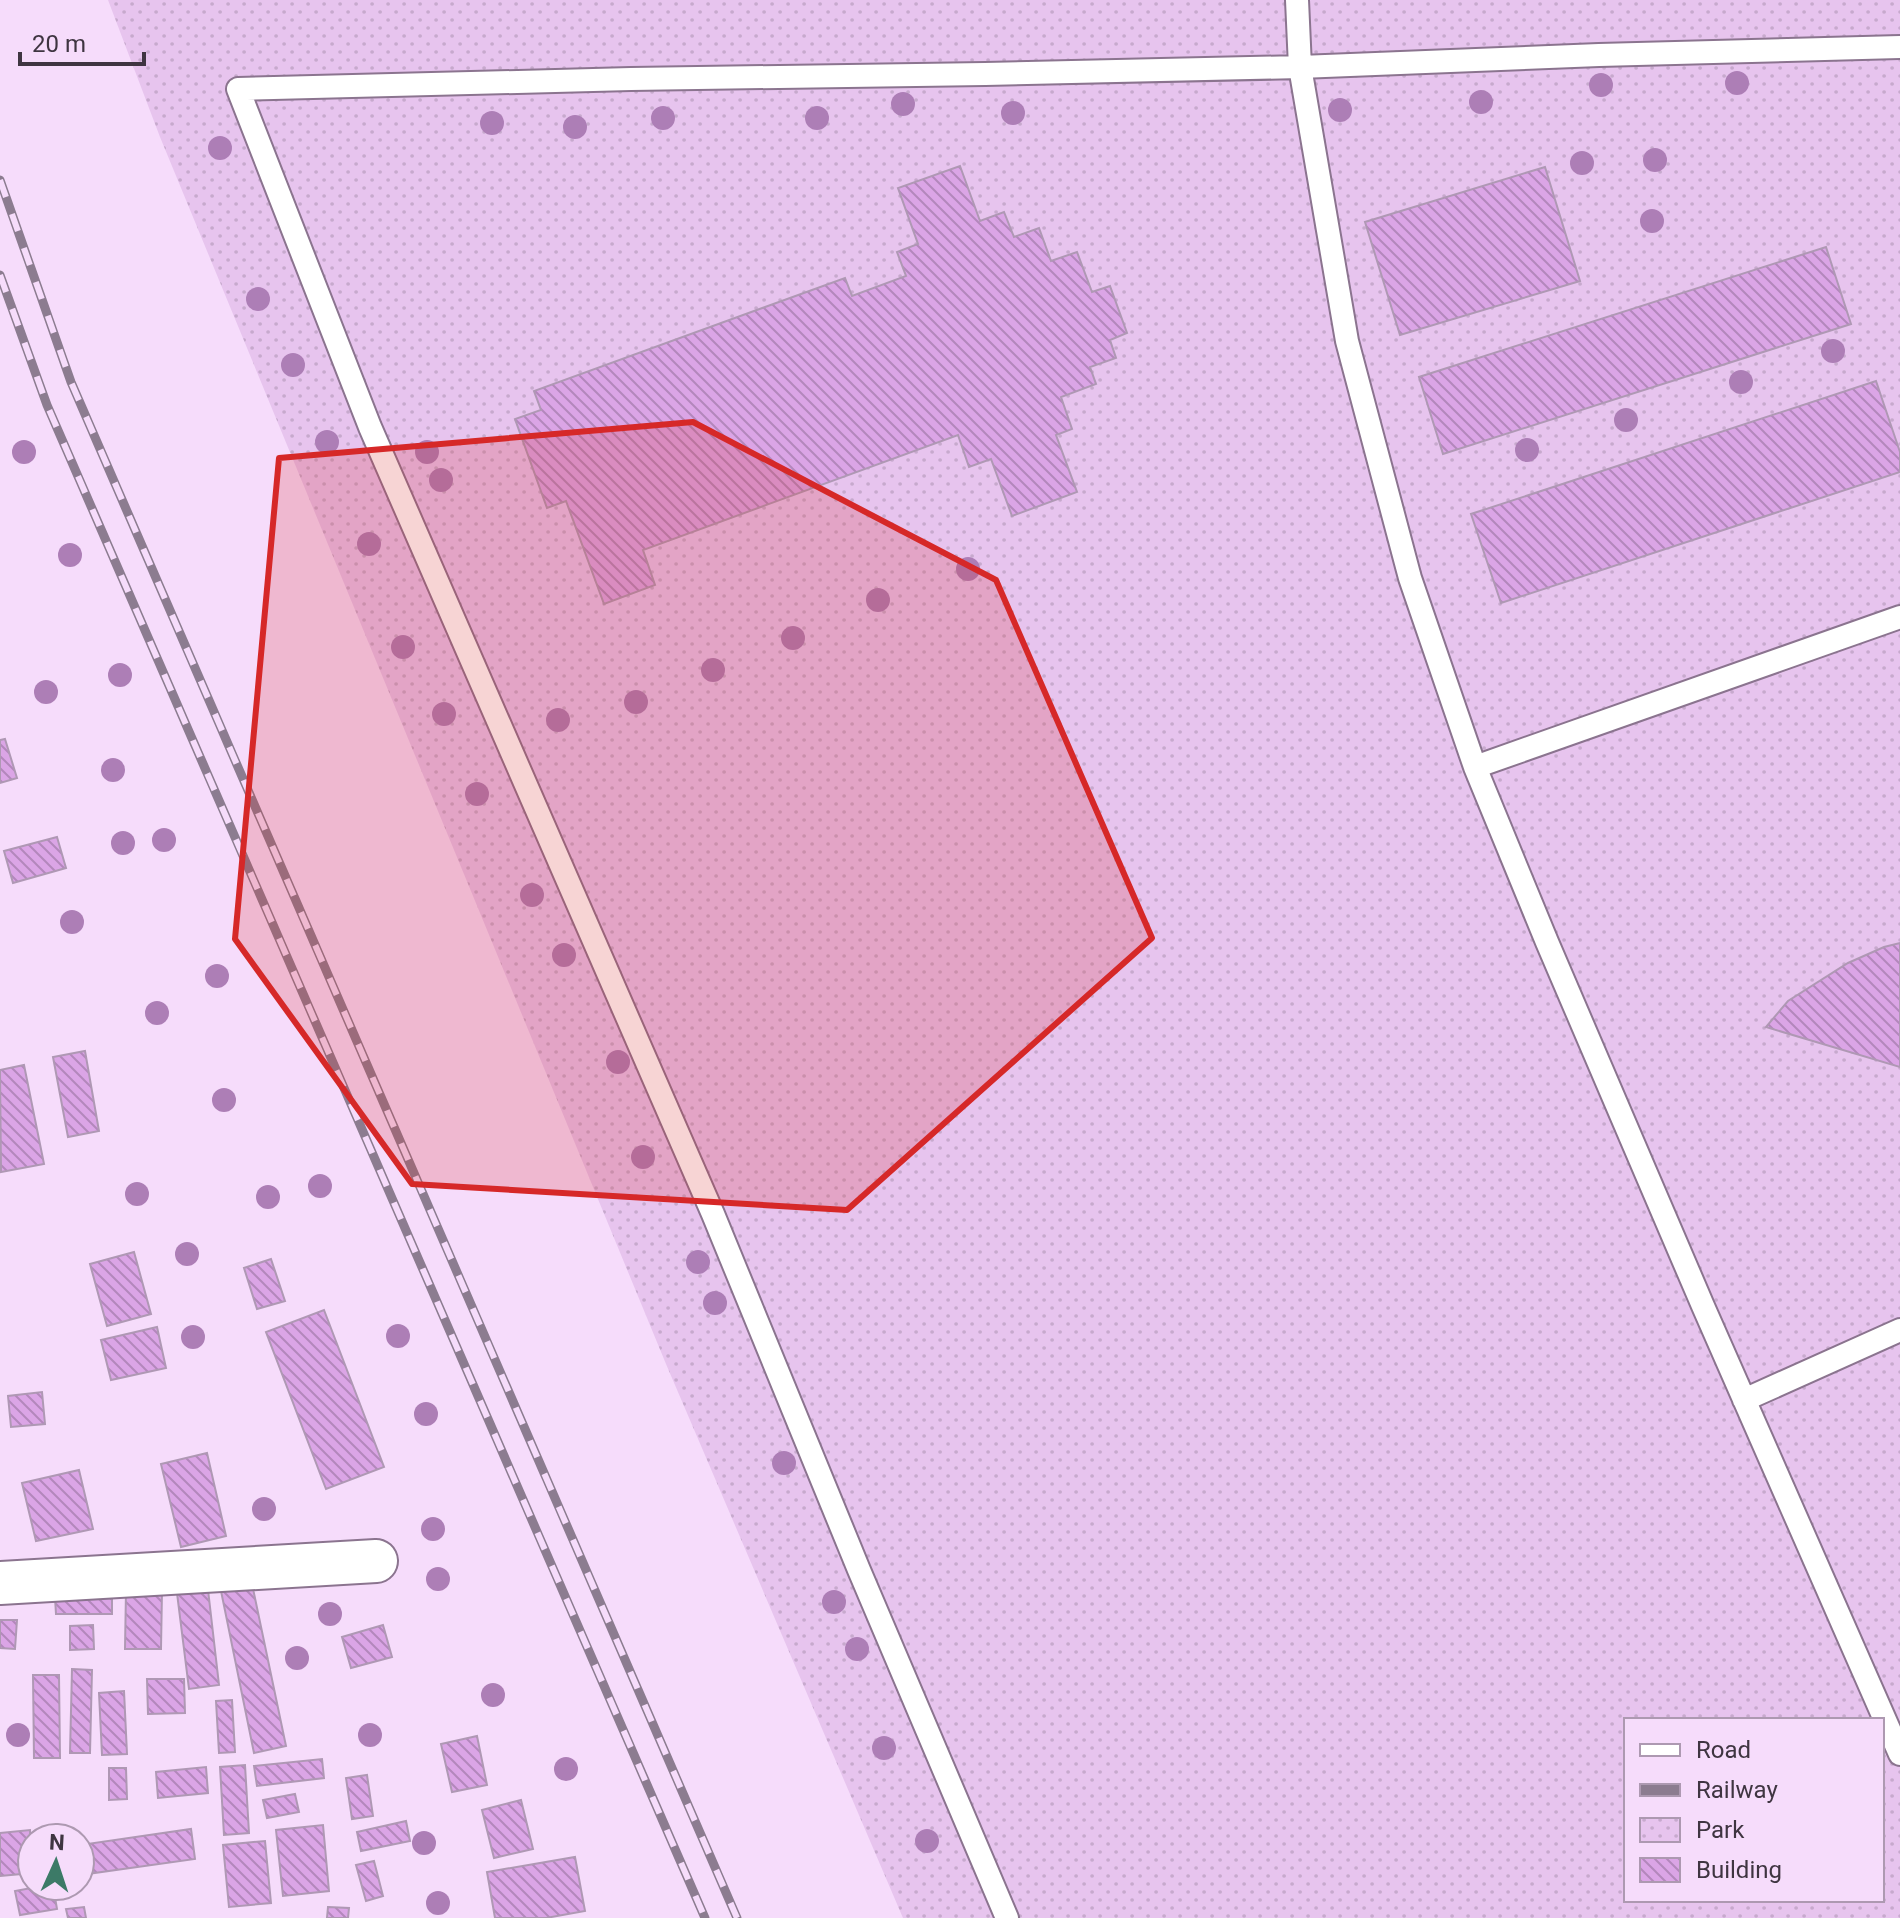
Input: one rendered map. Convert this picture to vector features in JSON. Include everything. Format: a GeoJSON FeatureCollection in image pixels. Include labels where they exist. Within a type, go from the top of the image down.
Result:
{"type":"FeatureCollection","features":[{"type":"Feature","properties":{"kind":"street"},"geometry":{"type":"LineString","coordinates":[[0,1583],[376,1561]]}},
{"type":"Feature","properties":{"kind":"lane"},"geometry":{"type":"LineString","coordinates":[[1297,0],[1300,67],[1347,341],[1410,578],[1475,767],[1547,942],[1900,1754]]}},
{"type":"Feature","properties":{"kind":"lane"},"geometry":{"type":"LineString","coordinates":[[1007,1918],[859,1570],[713,1214],[370,427],[238,89],[1300,67],[1900,47]]}},
{"type":"Feature","properties":{"kind":"lane"},"geometry":{"type":"LineString","coordinates":[[1475,767],[1900,617]]}},
{"type":"Feature","properties":{"kind":"lane"},"geometry":{"type":"LineString","coordinates":[[1744,1400],[1900,1330]]}},
{"type":"Feature","properties":{"kind":"highlighted area"},"geometry":{"type":"Polygon","coordinates":[[[693,422],[996,580],[1152,938],[847,1210],[412,1184],[235,939],[279,458],[693,422]]]}},
{"type":"Feature","properties":{"kind":"green space"},"geometry":{"type":"Polygon","coordinates":[[[108,0],[1900,0],[1900,1918],[903,1918],[666,1364],[160,137],[108,0]]]}},
{"type":"Feature","properties":{"kind":"building"},"geometry":{"type":"Polygon","coordinates":[[[960,166],[980,221],[1004,212],[1014,237],[1039,228],[1051,261],[1077,252],[1092,292],[1110,286],[1127,333],[1110,340],[1116,358],[1090,367],[1096,384],[1061,397],[1072,429],[1056,435],[1077,492],[1012,516],[991,459],[969,467],[958,435],[643,550],[655,585],[604,604],[566,501],[547,508],[515,419],[541,410],[534,391],[845,278],[852,296],[906,276],[897,252],[918,244],[898,188],[960,166]]]}},
{"type":"Feature","properties":{"kind":"building"},"geometry":{"type":"Polygon","coordinates":[[[1545,167],[1580,281],[1400,335],[1365,222],[1545,167]]]}},
{"type":"Feature","properties":{"kind":"building"},"geometry":{"type":"Polygon","coordinates":[[[1826,247],[1851,324],[1443,454],[1419,377],[1826,247]]]}},
{"type":"Feature","properties":{"kind":"building"},"geometry":{"type":"Polygon","coordinates":[[[1876,381],[1900,452],[1900,472],[1501,603],[1471,514],[1876,381]]]}},
{"type":"Feature","properties":{"kind":"building"},"geometry":{"type":"Polygon","coordinates":[[[5,739],[17,778],[0,783],[0,740],[5,739]]]}},
{"type":"Feature","properties":{"kind":"building"},"geometry":{"type":"Polygon","coordinates":[[[57,837],[66,868],[13,883],[4,851],[57,837]]]}},
{"type":"Feature","properties":{"kind":"building"},"geometry":{"type":"Polygon","coordinates":[[[1900,943],[1900,1067],[1766,1027],[1788,1001],[1848,963],[1900,943]]]}},
{"type":"Feature","properties":{"kind":"building"},"geometry":{"type":"Polygon","coordinates":[[[85,1051],[99,1131],[68,1137],[53,1057],[85,1051]]]}},
{"type":"Feature","properties":{"kind":"building"},"geometry":{"type":"Polygon","coordinates":[[[24,1065],[44,1164],[1,1172],[0,1070],[24,1065]]]}},
{"type":"Feature","properties":{"kind":"building"},"geometry":{"type":"Polygon","coordinates":[[[134,1252],[151,1314],[107,1326],[90,1264],[134,1252]]]}},
{"type":"Feature","properties":{"kind":"building"},"geometry":{"type":"Polygon","coordinates":[[[271,1259],[285,1301],[257,1309],[244,1268],[271,1259]]]}},
{"type":"Feature","properties":{"kind":"building"},"geometry":{"type":"Polygon","coordinates":[[[324,1310],[384,1467],[326,1489],[266,1332],[324,1310]]]}},
{"type":"Feature","properties":{"kind":"building"},"geometry":{"type":"Polygon","coordinates":[[[157,1327],[166,1368],[111,1380],[101,1340],[157,1327]]]}},
{"type":"Feature","properties":{"kind":"building"},"geometry":{"type":"Polygon","coordinates":[[[42,1392],[45,1424],[11,1427],[8,1396],[42,1392]]]}},
{"type":"Feature","properties":{"kind":"building"},"geometry":{"type":"Polygon","coordinates":[[[207,1453],[226,1536],[181,1547],[161,1464],[207,1453]]]}},
{"type":"Feature","properties":{"kind":"building"},"geometry":{"type":"Polygon","coordinates":[[[79,1470],[93,1529],[36,1541],[22,1483],[79,1470]]]}},
{"type":"Feature","properties":{"kind":"building"},"geometry":{"type":"Polygon","coordinates":[[[251,1579],[286,1746],[254,1753],[220,1586],[251,1579]]]}},
{"type":"Feature","properties":{"kind":"building"},"geometry":{"type":"Polygon","coordinates":[[[207,1581],[219,1685],[189,1689],[176,1585],[207,1581]]]}},
{"type":"Feature","properties":{"kind":"building"},"geometry":{"type":"Polygon","coordinates":[[[126,1591],[162,1591],[161,1649],[125,1649],[126,1591]]]}},
{"type":"Feature","properties":{"kind":"building"},"geometry":{"type":"Polygon","coordinates":[[[55,1598],[112,1598],[112,1614],[56,1614],[55,1598]]]}},
{"type":"Feature","properties":{"kind":"building"},"geometry":{"type":"Polygon","coordinates":[[[0,1620],[17,1620],[15,1649],[0,1648],[0,1620]]]}},
{"type":"Feature","properties":{"kind":"building"},"geometry":{"type":"Polygon","coordinates":[[[93,1625],[94,1649],[70,1650],[70,1626],[93,1625]]]}},
{"type":"Feature","properties":{"kind":"building"},"geometry":{"type":"Polygon","coordinates":[[[383,1625],[392,1657],[351,1668],[342,1637],[383,1625]]]}},
{"type":"Feature","properties":{"kind":"building"},"geometry":{"type":"Polygon","coordinates":[[[72,1669],[92,1670],[90,1753],[70,1753],[72,1669]]]}},
{"type":"Feature","properties":{"kind":"building"},"geometry":{"type":"Polygon","coordinates":[[[33,1675],[59,1675],[60,1758],[34,1758],[33,1675]]]}},
{"type":"Feature","properties":{"kind":"building"},"geometry":{"type":"Polygon","coordinates":[[[147,1679],[184,1679],[185,1713],[148,1714],[147,1679]]]}},
{"type":"Feature","properties":{"kind":"building"},"geometry":{"type":"Polygon","coordinates":[[[124,1691],[127,1754],[102,1755],[99,1693],[124,1691]]]}},
{"type":"Feature","properties":{"kind":"building"},"geometry":{"type":"Polygon","coordinates":[[[232,1700],[235,1752],[219,1753],[216,1701],[232,1700]]]}},
{"type":"Feature","properties":{"kind":"building"},"geometry":{"type":"Polygon","coordinates":[[[477,1736],[487,1785],[452,1792],[441,1744],[477,1736]]]}},
{"type":"Feature","properties":{"kind":"building"},"geometry":{"type":"Polygon","coordinates":[[[322,1759],[324,1778],[257,1786],[254,1766],[322,1759]]]}},
{"type":"Feature","properties":{"kind":"building"},"geometry":{"type":"Polygon","coordinates":[[[245,1765],[249,1833],[224,1835],[220,1767],[245,1765]]]}},
{"type":"Feature","properties":{"kind":"building"},"geometry":{"type":"Polygon","coordinates":[[[206,1767],[208,1793],[158,1798],[156,1772],[206,1767]]]}},
{"type":"Feature","properties":{"kind":"building"},"geometry":{"type":"Polygon","coordinates":[[[109,1768],[126,1768],[127,1799],[109,1800],[109,1768]]]}},
{"type":"Feature","properties":{"kind":"building"},"geometry":{"type":"Polygon","coordinates":[[[367,1775],[373,1816],[352,1819],[346,1778],[367,1775]]]}},
{"type":"Feature","properties":{"kind":"building"},"geometry":{"type":"Polygon","coordinates":[[[295,1794],[299,1812],[267,1818],[263,1800],[295,1794]]]}},
{"type":"Feature","properties":{"kind":"building"},"geometry":{"type":"Polygon","coordinates":[[[521,1800],[533,1849],[494,1858],[482,1810],[521,1800]]]}},
{"type":"Feature","properties":{"kind":"building"},"geometry":{"type":"Polygon","coordinates":[[[406,1821],[410,1841],[361,1851],[357,1832],[406,1821]]]}},
{"type":"Feature","properties":{"kind":"building"},"geometry":{"type":"Polygon","coordinates":[[[323,1825],[329,1891],[283,1896],[276,1830],[323,1825]]]}},
{"type":"Feature","properties":{"kind":"building"},"geometry":{"type":"Polygon","coordinates":[[[191,1829],[195,1859],[96,1873],[96,1843],[191,1829]]]}},
{"type":"Feature","properties":{"kind":"building"},"geometry":{"type":"Polygon","coordinates":[[[16,1831],[16,1874],[0,1876],[0,1833],[16,1831]]]}},
{"type":"Feature","properties":{"kind":"building"},"geometry":{"type":"Polygon","coordinates":[[[265,1841],[271,1903],[229,1907],[223,1845],[265,1841]]]}},
{"type":"Feature","properties":{"kind":"building"},"geometry":{"type":"Polygon","coordinates":[[[575,1857],[585,1911],[546,1918],[495,1918],[487,1872],[575,1857]]]}},
{"type":"Feature","properties":{"kind":"building"},"geometry":{"type":"Polygon","coordinates":[[[374,1861],[383,1896],[366,1901],[356,1865],[374,1861]]]}},
{"type":"Feature","properties":{"kind":"building"},"geometry":{"type":"Polygon","coordinates":[[[17,1902],[56,1902],[57,1909],[20,1915],[17,1902]]]}},
{"type":"Feature","properties":{"kind":"building"},"geometry":{"type":"Polygon","coordinates":[[[84,1907],[86,1918],[68,1918],[66,1909],[84,1907]]]}},
{"type":"Feature","properties":{"kind":"building"},"geometry":{"type":"Polygon","coordinates":[[[328,1907],[349,1908],[348,1918],[327,1918],[328,1907]]]}},
{"type":"Feature","properties":{"kind":"railway"},"geometry":{"type":"LineString","coordinates":[[0,180],[71,382],[737,1918]]}},
{"type":"Feature","properties":{"kind":"railway"},"geometry":{"type":"LineString","coordinates":[[0,275],[47,405],[705,1918]]}}]}
